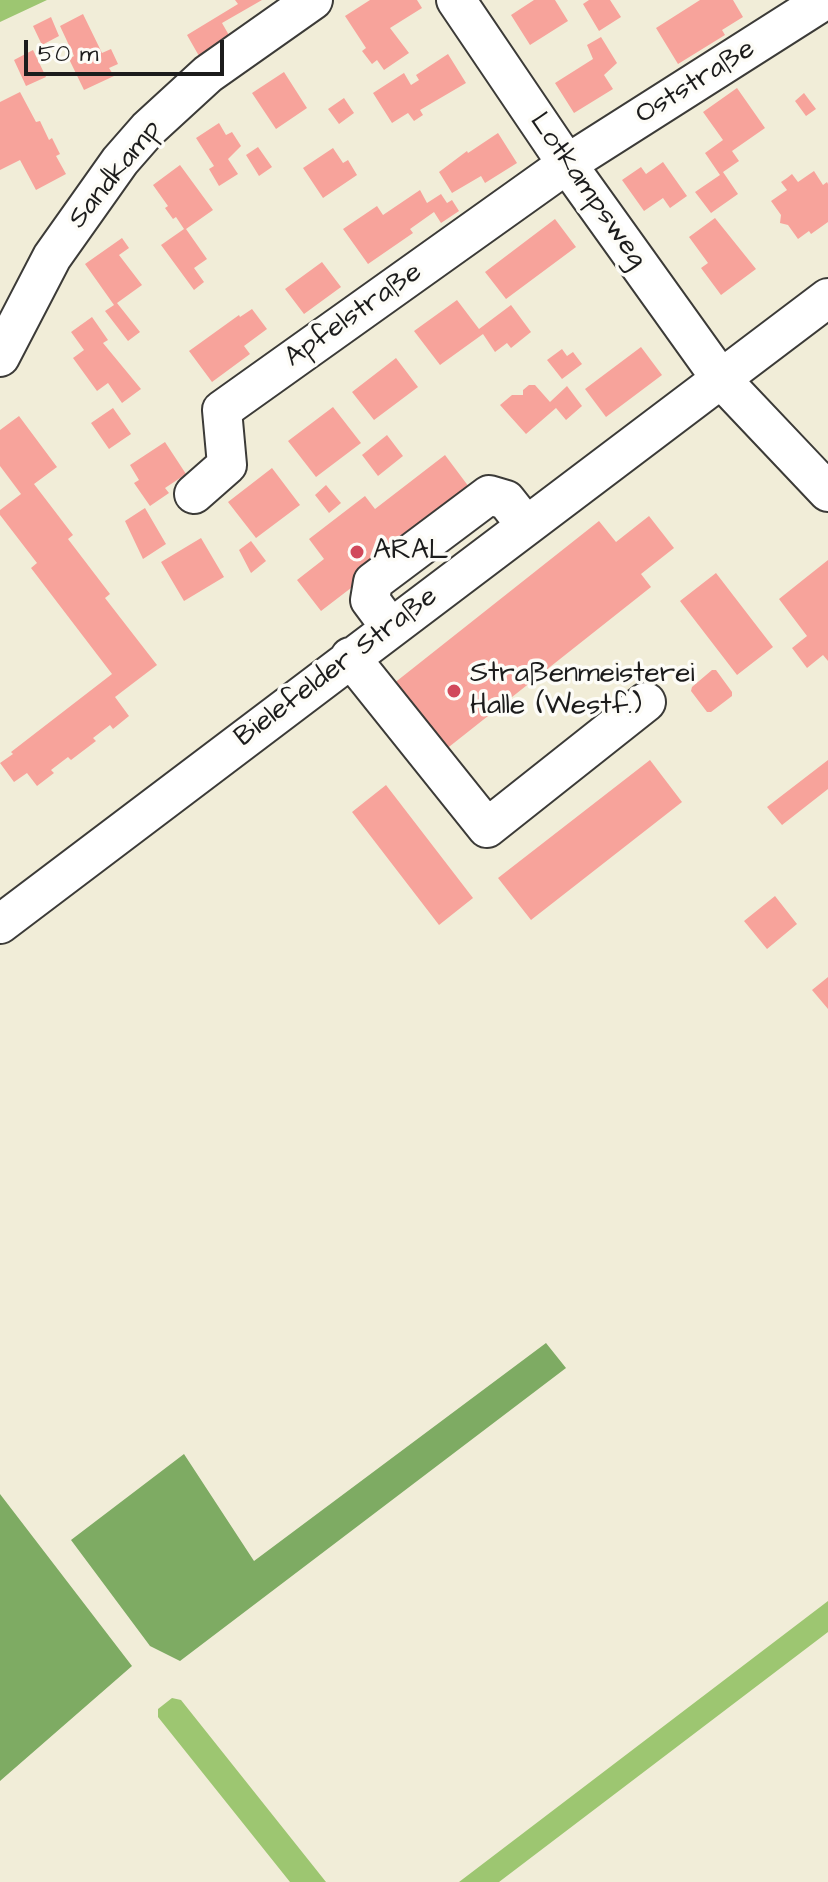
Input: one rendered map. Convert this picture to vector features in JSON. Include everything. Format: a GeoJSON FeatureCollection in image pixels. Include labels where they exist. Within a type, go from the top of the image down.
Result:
{"type":"FeatureCollection","features":[{"type":"Feature","properties":{"kind":"street","name":"Sandkamp"},"geometry":{"type":"LineString","coordinates":[[0,357],[52,257],[120,161],[148,129],[208,74],[313,0]]}},
{"type":"Feature","properties":{"kind":"street","name":"Lotkampsweg"},"geometry":{"type":"LineString","coordinates":[[456,0],[567,164],[721,379],[828,492]]}},
{"type":"Feature","properties":{"kind":"street","name":"Oststraße"},"geometry":{"type":"LineString","coordinates":[[567,164],[825,0]]}},
{"type":"Feature","properties":{"kind":"street","name":"Apfelstraße"},"geometry":{"type":"LineString","coordinates":[[194,494],[227,465],[222,410],[567,164]]}},
{"type":"Feature","properties":{"kind":"street","name":"Bielefelder Straße"},"geometry":{"type":"LineString","coordinates":[[0,924],[525,524],[828,298]]}},
{"type":"Feature","properties":{"kind":"street"},"geometry":{"type":"LineString","coordinates":[[350,657],[487,828],[646,702]]}},
{"type":"Feature","properties":{"kind":"green space"},"geometry":{"type":"Polygon","coordinates":[[[0,0],[47,0],[0,22],[0,0]]]}},
{"type":"Feature","properties":{"kind":"green space"},"geometry":{"type":"Polygon","coordinates":[[[546,1343],[566,1368],[180,1661],[150,1646],[71,1540],[184,1454],[254,1561],[546,1343]]]}},
{"type":"Feature","properties":{"kind":"green space"},"geometry":{"type":"Polygon","coordinates":[[[0,1494],[132,1666],[0,1781],[0,1494]]]}},
{"type":"Feature","properties":{"kind":"green space"},"geometry":{"type":"Polygon","coordinates":[[[828,1601],[828,1632],[499,1882],[459,1882],[828,1601]]]}},
{"type":"Feature","properties":{"kind":"green space"},"geometry":{"type":"Polygon","coordinates":[[[172,1698],[181,1700],[326,1882],[290,1882],[158,1717],[158,1709],[172,1698]]]}},
{"type":"Feature","properties":{"kind":"building"},"geometry":{"type":"Polygon","coordinates":[[[235,0],[262,0],[222,23],[230,37],[199,56],[187,35],[238,4],[235,0]]]}},
{"type":"Feature","properties":{"kind":"building"},"geometry":{"type":"Polygon","coordinates":[[[370,0],[417,0],[422,8],[390,28],[409,53],[384,70],[377,60],[372,64],[362,51],[366,48],[345,16],[370,0]]]}},
{"type":"Feature","properties":{"kind":"building"},"geometry":{"type":"Polygon","coordinates":[[[534,0],[555,0],[568,21],[530,45],[511,15],[534,0]]]}},
{"type":"Feature","properties":{"kind":"building"},"geometry":{"type":"Polygon","coordinates":[[[589,0],[610,0],[621,17],[599,31],[583,4],[589,0]]]}},
{"type":"Feature","properties":{"kind":"building"},"geometry":{"type":"Polygon","coordinates":[[[700,0],[733,0],[743,17],[722,30],[725,35],[678,64],[656,28],[700,0]]]}},
{"type":"Feature","properties":{"kind":"building"},"geometry":{"type":"Polygon","coordinates":[[[83,14],[102,53],[111,49],[118,64],[109,68],[114,76],[84,90],[69,59],[74,56],[60,26],[83,14]]]}},
{"type":"Feature","properties":{"kind":"building"},"geometry":{"type":"Polygon","coordinates":[[[51,17],[59,36],[42,45],[33,26],[51,17]]]}},
{"type":"Feature","properties":{"kind":"building"},"geometry":{"type":"Polygon","coordinates":[[[601,37],[617,63],[604,75],[613,89],[574,113],[555,83],[593,59],[587,45],[601,37]]]}},
{"type":"Feature","properties":{"kind":"building"},"geometry":{"type":"Polygon","coordinates":[[[33,50],[46,77],[26,86],[14,60],[33,50]]]}},
{"type":"Feature","properties":{"kind":"building"},"geometry":{"type":"Polygon","coordinates":[[[448,54],[466,83],[420,110],[423,115],[414,121],[408,113],[392,123],[373,93],[404,73],[411,85],[419,80],[416,75],[448,54]]]}},
{"type":"Feature","properties":{"kind":"building"},"geometry":{"type":"Polygon","coordinates":[[[284,72],[307,108],[276,129],[252,93],[284,72]]]}},
{"type":"Feature","properties":{"kind":"building"},"geometry":{"type":"Polygon","coordinates":[[[737,88],[765,128],[732,151],[739,161],[723,172],[738,194],[711,213],[695,192],[720,175],[705,153],[723,140],[703,112],[737,88]]]}},
{"type":"Feature","properties":{"kind":"building"},"geometry":{"type":"Polygon","coordinates":[[[20,92],[36,122],[40,121],[49,140],[52,138],[60,154],[56,156],[66,174],[36,190],[20,160],[0,170],[0,102],[20,92]]]}},
{"type":"Feature","properties":{"kind":"building"},"geometry":{"type":"Polygon","coordinates":[[[804,93],[816,109],[806,116],[795,101],[804,93]]]}},
{"type":"Feature","properties":{"kind":"building"},"geometry":{"type":"Polygon","coordinates":[[[344,98],[354,113],[339,124],[328,109],[344,98]]]}},
{"type":"Feature","properties":{"kind":"building"},"geometry":{"type":"Polygon","coordinates":[[[219,123],[226,135],[232,132],[241,146],[228,159],[238,174],[219,186],[209,169],[214,166],[196,138],[219,123]]]}},
{"type":"Feature","properties":{"kind":"building"},"geometry":{"type":"Polygon","coordinates":[[[498,133],[517,163],[485,183],[481,176],[452,193],[439,172],[498,133]]]}},
{"type":"Feature","properties":{"kind":"building"},"geometry":{"type":"Polygon","coordinates":[[[258,147],[272,167],[259,176],[246,155],[258,147]]]}},
{"type":"Feature","properties":{"kind":"building"},"geometry":{"type":"Polygon","coordinates":[[[333,148],[343,163],[348,160],[357,175],[323,198],[303,168],[333,148]]]}},
{"type":"Feature","properties":{"kind":"building"},"geometry":{"type":"Polygon","coordinates":[[[663,162],[687,196],[670,208],[663,198],[644,211],[622,180],[641,167],[646,174],[663,162]]]}},
{"type":"Feature","properties":{"kind":"building"},"geometry":{"type":"Polygon","coordinates":[[[180,165],[213,210],[186,229],[207,259],[194,268],[204,282],[194,290],[161,245],[184,229],[165,208],[168,206],[153,185],[180,165]]]}},
{"type":"Feature","properties":{"kind":"building"},"geometry":{"type":"Polygon","coordinates":[[[814,171],[823,185],[828,184],[828,222],[798,239],[788,225],[780,223],[781,215],[771,201],[787,190],[781,182],[792,174],[798,182],[814,171]]]}},
{"type":"Feature","properties":{"kind":"building"},"geometry":{"type":"Polygon","coordinates":[[[420,190],[427,203],[441,194],[447,203],[452,200],[459,211],[441,223],[434,212],[410,229],[413,233],[368,264],[343,229],[377,206],[383,215],[420,190]]]}},
{"type":"Feature","properties":{"kind":"building"},"geometry":{"type":"Polygon","coordinates":[[[715,218],[756,269],[721,295],[701,268],[708,263],[689,237],[715,218]]]}},
{"type":"Feature","properties":{"kind":"building"},"geometry":{"type":"Polygon","coordinates":[[[555,219],[576,247],[506,299],[485,272],[555,219]]]}},
{"type":"Feature","properties":{"kind":"building"},"geometry":{"type":"Polygon","coordinates":[[[122,238],[129,248],[119,255],[142,285],[117,303],[140,332],[128,341],[105,311],[114,305],[85,264],[122,238]]]}},
{"type":"Feature","properties":{"kind":"building"},"geometry":{"type":"Polygon","coordinates":[[[322,262],[341,287],[304,314],[285,289],[322,262]]]}},
{"type":"Feature","properties":{"kind":"building"},"geometry":{"type":"Polygon","coordinates":[[[457,300],[479,329],[511,305],[531,332],[511,348],[507,343],[495,352],[483,334],[440,365],[414,331],[457,300]]]}},
{"type":"Feature","properties":{"kind":"building"},"geometry":{"type":"Polygon","coordinates":[[[252,309],[267,329],[244,346],[250,354],[212,382],[189,351],[252,309]]]}},
{"type":"Feature","properties":{"kind":"building"},"geometry":{"type":"Polygon","coordinates":[[[92,317],[108,340],[103,343],[141,389],[122,403],[108,383],[97,391],[73,358],[84,350],[71,332],[92,317]]]}},
{"type":"Feature","properties":{"kind":"building"},"geometry":{"type":"Polygon","coordinates":[[[641,347],[662,375],[606,417],[585,389],[641,347]]]}},
{"type":"Feature","properties":{"kind":"building"},"geometry":{"type":"Polygon","coordinates":[[[562,349],[567,356],[573,352],[582,364],[562,379],[547,360],[562,349]]]}},
{"type":"Feature","properties":{"kind":"building"},"geometry":{"type":"Polygon","coordinates":[[[396,358],[418,387],[374,420],[352,392],[396,358]]]}},
{"type":"Feature","properties":{"kind":"building"},"geometry":{"type":"Polygon","coordinates":[[[535,385],[550,402],[567,386],[582,406],[566,420],[556,408],[526,434],[500,405],[512,395],[523,395],[523,390],[535,385]]]}},
{"type":"Feature","properties":{"kind":"building"},"geometry":{"type":"Polygon","coordinates":[[[333,407],[361,443],[316,477],[288,441],[333,407]]]}},
{"type":"Feature","properties":{"kind":"building"},"geometry":{"type":"Polygon","coordinates":[[[113,408],[131,434],[109,449],[91,423],[113,408]]]}},
{"type":"Feature","properties":{"kind":"building"},"geometry":{"type":"Polygon","coordinates":[[[19,416],[57,467],[34,484],[73,535],[68,539],[110,594],[105,598],[157,665],[115,697],[129,716],[113,729],[110,725],[93,738],[96,741],[71,760],[68,757],[51,770],[54,773],[37,786],[27,773],[14,782],[0,763],[112,674],[31,568],[37,563],[0,515],[0,510],[21,494],[0,466],[0,430],[19,416]]]}},
{"type":"Feature","properties":{"kind":"building"},"geometry":{"type":"Polygon","coordinates":[[[387,435],[403,456],[378,476],[362,455],[387,435]]]}},
{"type":"Feature","properties":{"kind":"building"},"geometry":{"type":"Polygon","coordinates":[[[165,442],[186,474],[165,488],[169,493],[150,506],[134,483],[139,480],[130,465],[165,442]]]}},
{"type":"Feature","properties":{"kind":"building"},"geometry":{"type":"Polygon","coordinates":[[[445,455],[484,507],[390,558],[321,611],[297,580],[324,559],[309,539],[365,496],[375,509],[445,455]]]}},
{"type":"Feature","properties":{"kind":"building"},"geometry":{"type":"Polygon","coordinates":[[[272,468],[300,505],[256,538],[228,502],[272,468]]]}},
{"type":"Feature","properties":{"kind":"building"},"geometry":{"type":"Polygon","coordinates":[[[326,485],[341,503],[329,513],[315,495],[326,485]]]}},
{"type":"Feature","properties":{"kind":"building"},"geometry":{"type":"Polygon","coordinates":[[[145,508],[166,544],[143,559],[125,521],[145,508]]]}},
{"type":"Feature","properties":{"kind":"building"},"geometry":{"type":"Polygon","coordinates":[[[649,516],[674,548],[641,574],[651,587],[440,754],[388,688],[599,521],[616,542],[649,516]]]}},
{"type":"Feature","properties":{"kind":"building"},"geometry":{"type":"Polygon","coordinates":[[[201,538],[224,577],[184,601],[161,562],[201,538]]]}},
{"type":"Feature","properties":{"kind":"building"},"geometry":{"type":"Polygon","coordinates":[[[251,541],[266,561],[251,573],[239,550],[251,541]]]}},
{"type":"Feature","properties":{"kind":"building"},"geometry":{"type":"Polygon","coordinates":[[[828,560],[828,661],[823,655],[807,668],[792,648],[807,636],[779,599],[828,560]]]}},
{"type":"Feature","properties":{"kind":"building"},"geometry":{"type":"Polygon","coordinates":[[[716,573],[773,647],[737,675],[680,601],[716,573]]]}},
{"type":"Feature","properties":{"kind":"building"},"geometry":{"type":"Polygon","coordinates":[[[712,670],[716,670],[732,696],[707,712],[691,691],[712,670]]]}},
{"type":"Feature","properties":{"kind":"building"},"geometry":{"type":"Polygon","coordinates":[[[650,760],[682,802],[531,920],[498,878],[650,760]]]}},
{"type":"Feature","properties":{"kind":"building"},"geometry":{"type":"Polygon","coordinates":[[[828,760],[828,789],[782,825],[767,807],[828,760]]]}},
{"type":"Feature","properties":{"kind":"building"},"geometry":{"type":"Polygon","coordinates":[[[386,785],[473,898],[439,925],[352,812],[386,785]]]}},
{"type":"Feature","properties":{"kind":"building"},"geometry":{"type":"Polygon","coordinates":[[[775,896],[797,924],[767,949],[744,921],[775,896]]]}},
{"type":"Feature","properties":{"kind":"building"},"geometry":{"type":"Polygon","coordinates":[[[828,977],[828,1009],[812,990],[828,977]]]}},
{"type":"Feature","properties":{"kind":"place","name":"ARAL"},"geometry":{"type":"Point","coordinates":[357,552]}},
{"type":"Feature","properties":{"kind":"place","name":"Straßenmeisterei Halle (Westf.)"},"geometry":{"type":"Point","coordinates":[454,691]}}]}
